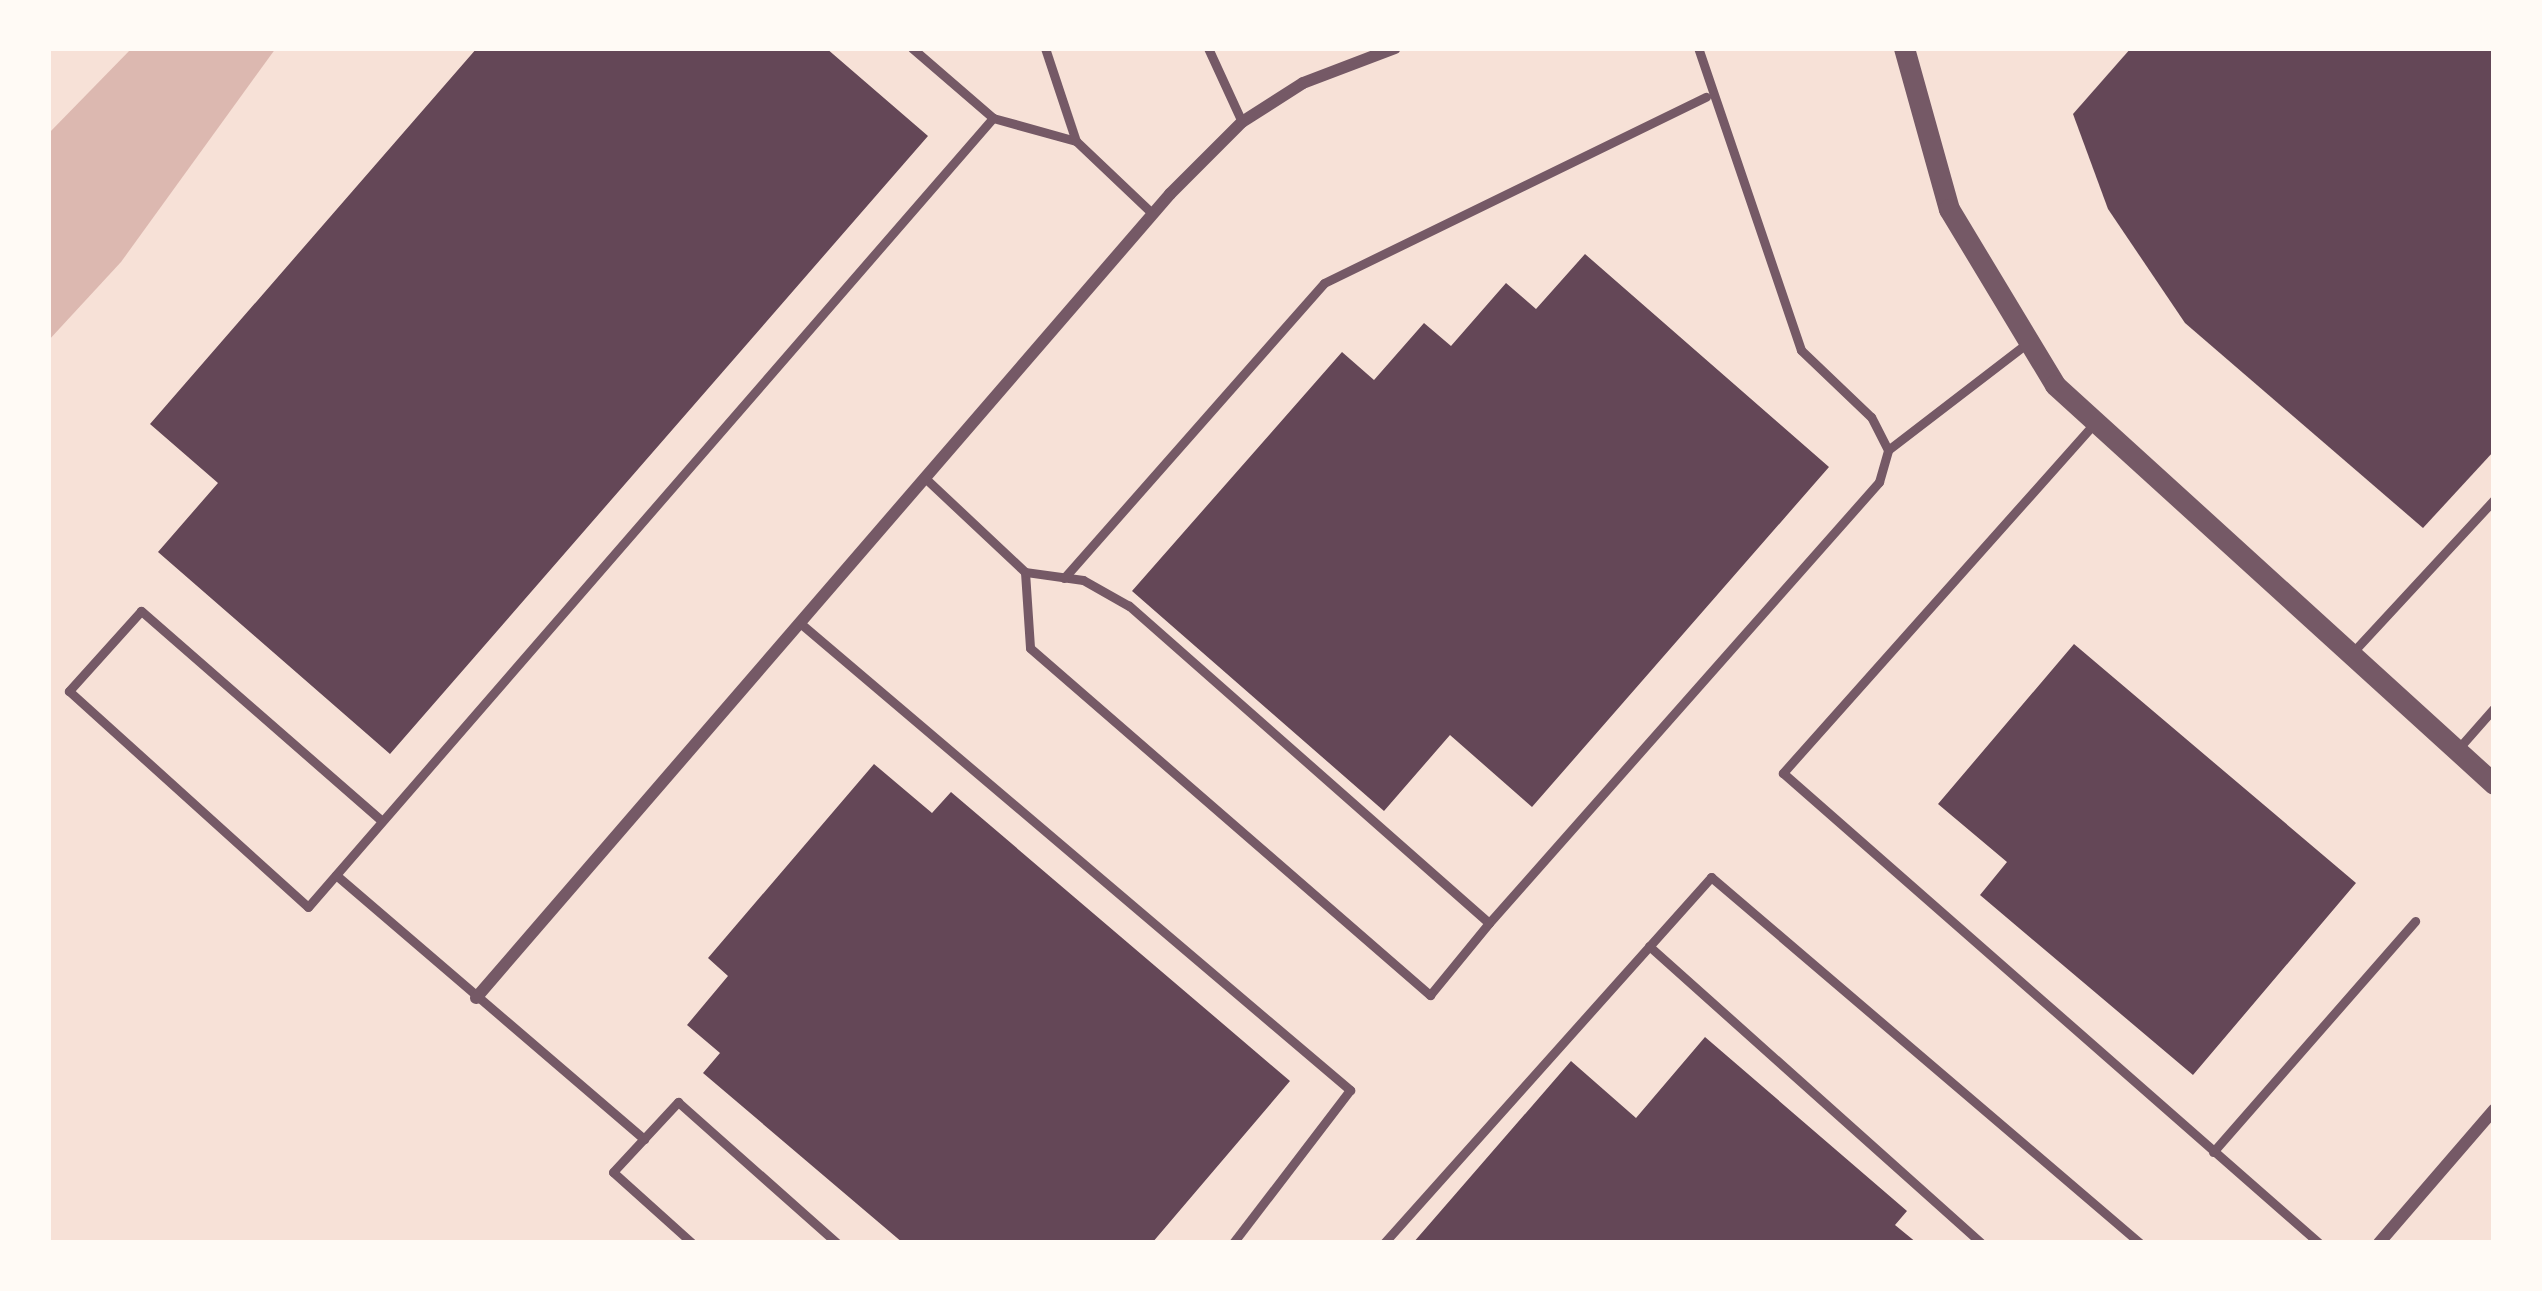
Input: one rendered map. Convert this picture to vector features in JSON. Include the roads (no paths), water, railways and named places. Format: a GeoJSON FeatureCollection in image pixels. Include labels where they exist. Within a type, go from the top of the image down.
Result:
{"type":"FeatureCollection","features":[{"type":"Feature","properties":{"kind":"street"},"geometry":{"type":"LineString","coordinates":[[476,998],[1153,214],[1242,122],[1304,83],[1395,48]]}},
{"type":"Feature","properties":{"kind":"street"},"geometry":{"type":"LineString","coordinates":[[1904,48],[1949,209],[2025,345],[2092,426],[2494,784]]}},
{"type":"Feature","properties":{"kind":"street"},"geometry":{"type":"LineString","coordinates":[[2379,1243],[2494,1110]]}},
{"type":"Feature","properties":{"kind":"lane"},"geometry":{"type":"LineString","coordinates":[[913,48],[993,118],[1076,141],[1153,214]]}},
{"type":"Feature","properties":{"kind":"lane"},"geometry":{"type":"LineString","coordinates":[[1045,48],[1076,141]]}},
{"type":"Feature","properties":{"kind":"lane"},"geometry":{"type":"LineString","coordinates":[[1208,48],[1242,122]]}},
{"type":"Feature","properties":{"kind":"lane"},"geometry":{"type":"LineString","coordinates":[[1698,48],[1706,97],[1801,350],[1871,417],[1888,450]]}},
{"type":"Feature","properties":{"kind":"lane"},"geometry":{"type":"LineString","coordinates":[[1064,578],[1324,283],[1706,97]]}},
{"type":"Feature","properties":{"kind":"lane"},"geometry":{"type":"LineString","coordinates":[[382,821],[141,611],[69,691],[308,907],[993,118]]}},
{"type":"Feature","properties":{"kind":"lane"},"geometry":{"type":"LineString","coordinates":[[1025,572],[1030,648],[1430,995],[1879,482],[1888,450],[2025,345]]}},
{"type":"Feature","properties":{"kind":"lane"},"geometry":{"type":"LineString","coordinates":[[2092,426],[1783,773],[2319,1243]]}},
{"type":"Feature","properties":{"kind":"lane"},"geometry":{"type":"LineString","coordinates":[[925,478],[1025,572],[1064,578],[1129,606],[1489,923]]}},
{"type":"Feature","properties":{"kind":"lane"},"geometry":{"type":"LineString","coordinates":[[2349,656],[2494,500]]}},
{"type":"Feature","properties":{"kind":"lane"},"geometry":{"type":"LineString","coordinates":[[800,623],[1350,1090],[1233,1243]]}},
{"type":"Feature","properties":{"kind":"lane"},"geometry":{"type":"LineString","coordinates":[[2456,751],[2494,707]]}},
{"type":"Feature","properties":{"kind":"lane"},"geometry":{"type":"LineString","coordinates":[[336,875],[644,1139]]}},
{"type":"Feature","properties":{"kind":"lane"},"geometry":{"type":"LineString","coordinates":[[1384,1243],[1712,877],[2140,1243]]}},
{"type":"Feature","properties":{"kind":"lane"},"geometry":{"type":"LineString","coordinates":[[2213,1152],[2415,921]]}},
{"type":"Feature","properties":{"kind":"lane"},"geometry":{"type":"LineString","coordinates":[[1649,946],[1981,1243]]}},
{"type":"Feature","properties":{"kind":"lane"},"geometry":{"type":"LineString","coordinates":[[692,1243],[613,1172],[678,1102],[837,1243]]}}]}
